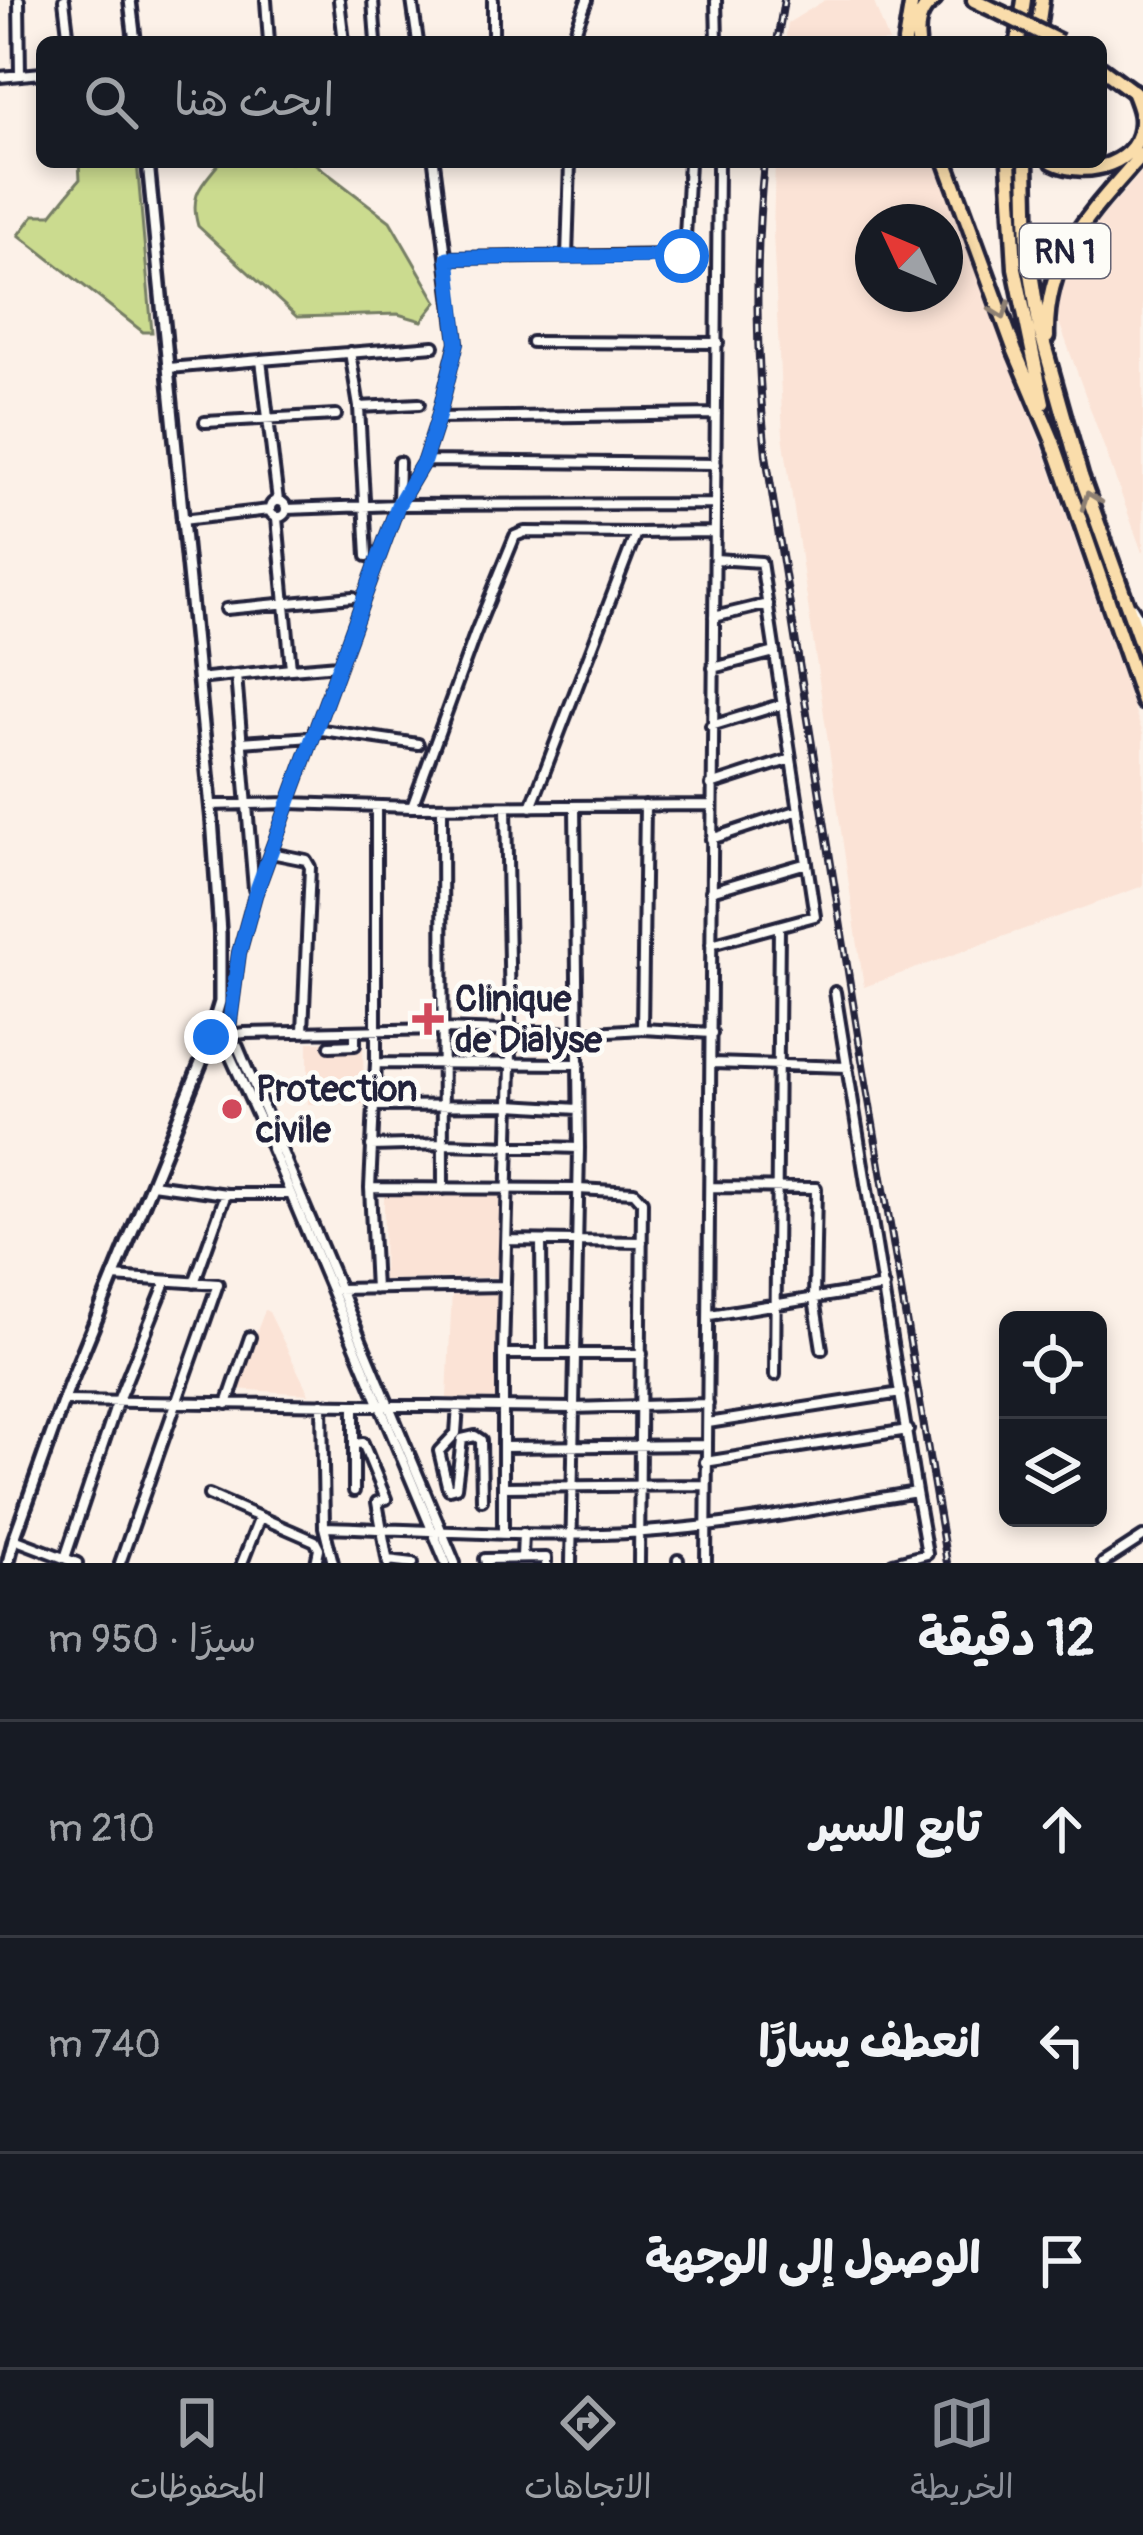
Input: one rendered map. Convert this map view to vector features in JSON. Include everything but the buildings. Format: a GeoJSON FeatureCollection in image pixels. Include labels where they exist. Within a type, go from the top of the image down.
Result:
{"type":"FeatureCollection","features":[{"type":"Feature","properties":{"kind":"main road"},"geometry":{"type":"LineString","coordinates":[[974,0],[1048,36]]}},
{"type":"Feature","properties":{"kind":"main road"},"geometry":{"type":"LineString","coordinates":[[1019,36],[1024,0]]}},
{"type":"Feature","properties":{"kind":"main road"},"geometry":{"type":"LineString","coordinates":[[1037,36],[1042,0]]}},
{"type":"Feature","properties":{"kind":"main road"},"geometry":{"type":"LineString","coordinates":[[907,36],[921,3]]}},
{"type":"Feature","properties":{"kind":"main road"},"geometry":{"type":"LineString","coordinates":[[918,36],[921,3]]}},
{"type":"Feature","properties":{"kind":"main road"},"geometry":{"type":"LineString","coordinates":[[1107,72],[1140,97],[1142,118],[1140,144],[1107,165]]}},
{"type":"Feature","properties":{"kind":"main road","name":"RN 1"},"geometry":{"type":"LineString","coordinates":[[1140,144],[1059,262],[1047,310],[1052,374],[1143,649]]}},
{"type":"Feature","properties":{"kind":"main road","name":"RN 1"},"geometry":{"type":"LineString","coordinates":[[948,168],[1052,440],[1143,702]]}},
{"type":"Feature","properties":{"kind":"main road"},"geometry":{"type":"LineString","coordinates":[[1009,168],[1015,268],[1052,440]]}},
{"type":"Feature","properties":{"kind":"main road"},"geometry":{"type":"LineString","coordinates":[[1026,168],[1028,253],[1052,374]]}},
{"type":"Feature","properties":{"kind":"main road"},"geometry":{"type":"LineString","coordinates":[[1067,168],[1098,168]]}},
{"type":"Feature","properties":{"kind":"street"},"geometry":{"type":"LineString","coordinates":[[19,0],[20,75]]}},
{"type":"Feature","properties":{"kind":"street"},"geometry":{"type":"LineString","coordinates":[[64,0],[68,36]]}},
{"type":"Feature","properties":{"kind":"street"},"geometry":{"type":"LineString","coordinates":[[130,0],[134,36]]}},
{"type":"Feature","properties":{"kind":"street"},"geometry":{"type":"LineString","coordinates":[[266,0],[269,36]]}},
{"type":"Feature","properties":{"kind":"street"},"geometry":{"type":"LineString","coordinates":[[339,0],[343,36]]}},
{"type":"Feature","properties":{"kind":"street"},"geometry":{"type":"LineString","coordinates":[[373,0],[376,36]]}},
{"type":"Feature","properties":{"kind":"street"},"geometry":{"type":"LineString","coordinates":[[412,0],[417,36]]}},
{"type":"Feature","properties":{"kind":"street"},"geometry":{"type":"LineString","coordinates":[[493,36],[494,0]]}},
{"type":"Feature","properties":{"kind":"street"},"geometry":{"type":"LineString","coordinates":[[573,36],[587,0]]}},
{"type":"Feature","properties":{"kind":"street"},"geometry":{"type":"LineString","coordinates":[[716,0],[717,36]]}},
{"type":"Feature","properties":{"kind":"street"},"geometry":{"type":"LineString","coordinates":[[0,77],[36,74]]}},
{"type":"Feature","properties":{"kind":"street"},"geometry":{"type":"LineString","coordinates":[[8,1563],[64,1401],[211,1037],[220,1002],[210,805],[149,168]]}},
{"type":"Feature","properties":{"kind":"street"},"geometry":{"type":"LineString","coordinates":[[335,1288],[229,1051],[228,1036],[239,953],[255,895],[398,505],[424,461],[457,343],[435,168]]}},
{"type":"Feature","properties":{"kind":"street"},"geometry":{"type":"LineString","coordinates":[[567,257],[569,168]]}},
{"type":"Feature","properties":{"kind":"street"},"geometry":{"type":"LineString","coordinates":[[448,258],[684,255],[688,168]]}},
{"type":"Feature","properties":{"kind":"street"},"geometry":{"type":"LineString","coordinates":[[706,1563],[718,168]]}},
{"type":"Feature","properties":{"kind":"street"},"geometry":{"type":"LineString","coordinates":[[532,342],[718,343]]}},
{"type":"Feature","properties":{"kind":"street"},"geometry":{"type":"LineString","coordinates":[[169,368],[434,346]]}},
{"type":"Feature","properties":{"kind":"street"},"geometry":{"type":"LineString","coordinates":[[350,352],[359,407],[367,556]]}},
{"type":"Feature","properties":{"kind":"street"},"geometry":{"type":"LineString","coordinates":[[261,360],[282,505]]}},
{"type":"Feature","properties":{"kind":"street"},"geometry":{"type":"LineString","coordinates":[[359,407],[419,404]]}},
{"type":"Feature","properties":{"kind":"street"},"geometry":{"type":"LineString","coordinates":[[438,418],[716,414]]}},
{"type":"Feature","properties":{"kind":"street"},"geometry":{"type":"LineString","coordinates":[[205,422],[336,416]]}},
{"type":"Feature","properties":{"kind":"street"},"geometry":{"type":"LineString","coordinates":[[424,461],[716,464]]}},
{"type":"Feature","properties":{"kind":"street"},"geometry":{"type":"LineString","coordinates":[[398,505],[399,462]]}},
{"type":"Feature","properties":{"kind":"street"},"geometry":{"type":"LineString","coordinates":[[291,669],[271,504],[714,505]]}},
{"type":"Feature","properties":{"kind":"street"},"geometry":{"type":"LineString","coordinates":[[182,520],[273,514]]}},
{"type":"Feature","properties":{"kind":"street"},"geometry":{"type":"LineString","coordinates":[[412,807],[515,536],[525,532],[714,532]]}},
{"type":"Feature","properties":{"kind":"street"},"geometry":{"type":"LineString","coordinates":[[531,807],[636,533]]}},
{"type":"Feature","properties":{"kind":"street"},"geometry":{"type":"LineString","coordinates":[[711,944],[815,916],[761,562],[715,559]]}},
{"type":"Feature","properties":{"kind":"street"},"geometry":{"type":"LineString","coordinates":[[1124,596],[1143,625]]}},
{"type":"Feature","properties":{"kind":"street"},"geometry":{"type":"LineString","coordinates":[[226,609],[353,597]]}},
{"type":"Feature","properties":{"kind":"street"},"geometry":{"type":"LineString","coordinates":[[714,616],[768,604]]}},
{"type":"Feature","properties":{"kind":"street"},"geometry":{"type":"LineString","coordinates":[[712,668],[775,652]]}},
{"type":"Feature","properties":{"kind":"street"},"geometry":{"type":"LineString","coordinates":[[197,680],[338,665]]}},
{"type":"Feature","properties":{"kind":"street"},"geometry":{"type":"LineString","coordinates":[[236,675],[255,895]]}},
{"type":"Feature","properties":{"kind":"street"},"geometry":{"type":"LineString","coordinates":[[711,726],[783,704]]}},
{"type":"Feature","properties":{"kind":"street"},"geometry":{"type":"LineString","coordinates":[[242,742],[314,733],[418,744]]}},
{"type":"Feature","properties":{"kind":"street"},"geometry":{"type":"LineString","coordinates":[[711,785],[791,759]]}},
{"type":"Feature","properties":{"kind":"street"},"geometry":{"type":"LineString","coordinates":[[210,805],[710,805]]}},
{"type":"Feature","properties":{"kind":"street"},"geometry":{"type":"LineString","coordinates":[[641,1029],[645,805]]}},
{"type":"Feature","properties":{"kind":"street"},"geometry":{"type":"LineString","coordinates":[[375,1289],[370,1146],[376,1064],[376,806]]}},
{"type":"Feature","properties":{"kind":"street"},"geometry":{"type":"LineString","coordinates":[[442,807],[443,1190]]}},
{"type":"Feature","properties":{"kind":"street"},"geometry":{"type":"LineString","coordinates":[[503,1533],[511,1066],[506,807]]}},
{"type":"Feature","properties":{"kind":"street"},"geometry":{"type":"LineString","coordinates":[[571,1563],[579,1148],[575,807]]}},
{"type":"Feature","properties":{"kind":"street"},"geometry":{"type":"LineString","coordinates":[[711,839],[799,810]]}},
{"type":"Feature","properties":{"kind":"street"},"geometry":{"type":"LineString","coordinates":[[271,853],[307,860],[310,867],[303,1032]]}},
{"type":"Feature","properties":{"kind":"street"},"geometry":{"type":"LineString","coordinates":[[711,891],[807,863]]}},
{"type":"Feature","properties":{"kind":"street"},"geometry":{"type":"LineString","coordinates":[[775,1375],[779,926]]}},
{"type":"Feature","properties":{"kind":"street"},"geometry":{"type":"LineString","coordinates":[[835,992],[927,1554],[893,1563]]}},
{"type":"Feature","properties":{"kind":"street"},"geometry":{"type":"LineString","coordinates":[[211,1037],[442,1029],[712,1033]]}},
{"type":"Feature","properties":{"kind":"street"},"geometry":{"type":"LineString","coordinates":[[330,1046],[355,1045],[355,1032]]}},
{"type":"Feature","properties":{"kind":"street"},"geometry":{"type":"LineString","coordinates":[[228,1036],[238,1047],[450,1563]]}},
{"type":"Feature","properties":{"kind":"street"},"geometry":{"type":"LineString","coordinates":[[712,1063],[848,1067]]}},
{"type":"Feature","properties":{"kind":"street"},"geometry":{"type":"LineString","coordinates":[[376,1064],[579,1064]]}},
{"type":"Feature","properties":{"kind":"street"},"geometry":{"type":"LineString","coordinates":[[373,1106],[578,1109]]}},
{"type":"Feature","properties":{"kind":"street"},"geometry":{"type":"LineString","coordinates":[[370,1146],[579,1148]]}},
{"type":"Feature","properties":{"kind":"street"},"geometry":{"type":"LineString","coordinates":[[152,1184],[226,1194],[290,1194]]}},
{"type":"Feature","properties":{"kind":"street"},"geometry":{"type":"LineString","coordinates":[[711,1187],[816,1188],[814,1299],[822,1349]]}},
{"type":"Feature","properties":{"kind":"street"},"geometry":{"type":"LineString","coordinates":[[370,1189],[578,1189],[634,1192],[641,1201],[639,1563]]}},
{"type":"Feature","properties":{"kind":"street"},"geometry":{"type":"LineString","coordinates":[[194,1283],[226,1194]]}},
{"type":"Feature","properties":{"kind":"street"},"geometry":{"type":"LineString","coordinates":[[507,1240],[642,1242]]}},
{"type":"Feature","properties":{"kind":"street"},"geometry":{"type":"LineString","coordinates":[[541,1240],[542,1354]]}},
{"type":"Feature","properties":{"kind":"street"},"geometry":{"type":"LineString","coordinates":[[113,1276],[218,1284],[120,1563]]}},
{"type":"Feature","properties":{"kind":"street"},"geometry":{"type":"LineString","coordinates":[[65,1558],[117,1403],[166,1282]]}},
{"type":"Feature","properties":{"kind":"street"},"geometry":{"type":"LineString","coordinates":[[335,1288],[506,1286]]}},
{"type":"Feature","properties":{"kind":"street"},"geometry":{"type":"LineString","coordinates":[[710,1316],[884,1287]]}},
{"type":"Feature","properties":{"kind":"street"},"geometry":{"type":"LineString","coordinates":[[226,1404],[250,1337]]}},
{"type":"Feature","properties":{"kind":"street"},"geometry":{"type":"LineString","coordinates":[[503,1354],[642,1354]]}},
{"type":"Feature","properties":{"kind":"street"},"geometry":{"type":"LineString","coordinates":[[708,1424],[901,1393]]}},
{"type":"Feature","properties":{"kind":"street"},"geometry":{"type":"LineString","coordinates":[[64,1401],[573,1408],[707,1404]]}},
{"type":"Feature","properties":{"kind":"street"},"geometry":{"type":"LineString","coordinates":[[322,1404],[325,1527],[333,1563]]}},
{"type":"Feature","properties":{"kind":"street"},"geometry":{"type":"LineString","coordinates":[[354,1405],[354,1491]]}},
{"type":"Feature","properties":{"kind":"street"},"geometry":{"type":"LineString","coordinates":[[458,1406],[459,1436],[456,1487],[449,1489],[439,1451],[459,1436],[482,1440],[482,1500]]}},
{"type":"Feature","properties":{"kind":"street"},"geometry":{"type":"LineString","coordinates":[[705,1462],[908,1430]]}},
{"type":"Feature","properties":{"kind":"street"},"geometry":{"type":"LineString","coordinates":[[354,1444],[363,1444],[386,1498],[377,1502],[388,1560]]}},
{"type":"Feature","properties":{"kind":"street"},"geometry":{"type":"LineString","coordinates":[[502,1447],[707,1445]]}},
{"type":"Feature","properties":{"kind":"street"},"geometry":{"type":"LineString","coordinates":[[502,1487],[704,1485]]}},
{"type":"Feature","properties":{"kind":"street"},"geometry":{"type":"LineString","coordinates":[[325,1527],[639,1532],[706,1527],[916,1492]]}},
{"type":"Feature","properties":{"kind":"street"},"geometry":{"type":"LineString","coordinates":[[209,1496],[315,1541],[316,1563]]}},
{"type":"Feature","properties":{"kind":"street"},"geometry":{"type":"LineString","coordinates":[[242,1563],[260,1516]]}},
{"type":"Feature","properties":{"kind":"street"},"geometry":{"type":"LineString","coordinates":[[522,1558],[523,1533]]}},
{"type":"Feature","properties":{"kind":"street"},"geometry":{"type":"LineString","coordinates":[[14,1539],[76,1563]]}},
{"type":"Feature","properties":{"kind":"street"},"geometry":{"type":"LineString","coordinates":[[1103,1563],[1140,1539],[1143,1552]]}},
{"type":"Feature","properties":{"kind":"street"},"geometry":{"type":"LineString","coordinates":[[486,1563],[485,1559],[522,1558],[546,1558],[546,1563]]}},
{"type":"Feature","properties":{"kind":"street"},"geometry":{"type":"LineString","coordinates":[[373,1561],[412,1563]]}},
{"type":"Feature","properties":{"kind":"shaded area"},"geometry":{"type":"Polygon","coordinates":[[[825,0],[873,0],[887,36],[786,36],[788,23],[825,0]]]}},
{"type":"Feature","properties":{"kind":"shaded area"},"geometry":{"type":"Polygon","coordinates":[[[775,168],[937,168],[951,204],[855,204],[855,312],[963,312],[963,236],[1143,734],[1143,886],[864,987],[783,435],[773,233],[775,168]]]}},
{"type":"Feature","properties":{"kind":"shaded area"},"geometry":{"type":"Polygon","coordinates":[[[1143,170],[1143,555],[1059,322],[1058,306],[1072,257],[1143,170]]]}},
{"type":"Feature","properties":{"kind":"shaded area"},"geometry":{"type":"Polygon","coordinates":[[[363,1041],[364,1104],[308,1104],[308,1042],[363,1041]]]}},
{"type":"Feature","properties":{"kind":"shaded area"},"geometry":{"type":"Polygon","coordinates":[[[409,1190],[503,1192],[504,1277],[383,1280],[384,1196],[408,1196],[409,1190]]]}},
{"type":"Feature","properties":{"kind":"shaded area"},"geometry":{"type":"Polygon","coordinates":[[[501,1289],[501,1375],[496,1375],[495,1399],[447,1398],[452,1290],[501,1289]]]}},
{"type":"Feature","properties":{"kind":"shaded area"},"geometry":{"type":"Polygon","coordinates":[[[265,1310],[269,1312],[309,1394],[235,1389],[265,1310]]]}},
{"type":"Feature","properties":{"kind":"green space"},"geometry":{"type":"Polygon","coordinates":[[[79,168],[138,168],[152,332],[143,332],[19,235],[34,215],[51,215],[80,179],[79,168]]]}},
{"type":"Feature","properties":{"kind":"green space"},"geometry":{"type":"Polygon","coordinates":[[[215,168],[321,168],[390,221],[437,302],[422,321],[398,314],[297,317],[198,226],[196,198],[215,168]]]}},
{"type":"Feature","properties":{"kind":"railway"},"geometry":{"type":"LineString","coordinates":[[778,36],[784,0]]}},
{"type":"Feature","properties":{"kind":"railway"},"geometry":{"type":"LineString","coordinates":[[764,168],[757,309],[766,455],[947,1563]]}},
{"type":"Feature","properties":{"kind":"place","name":"Clinique de Dialyse"},"geometry":{"type":"Point","coordinates":[428,1019]}},
{"type":"Feature","properties":{"kind":"place","name":"Protection civile"},"geometry":{"type":"Point","coordinates":[232,1109]}},
{"type":"Feature","properties":{"kind":"route"},"geometry":{"type":"LineString","coordinates":[[211,1037],[228,1036],[239,953],[255,895],[398,505],[424,461],[438,418],[457,343],[448,258],[682,256]]}}]}
